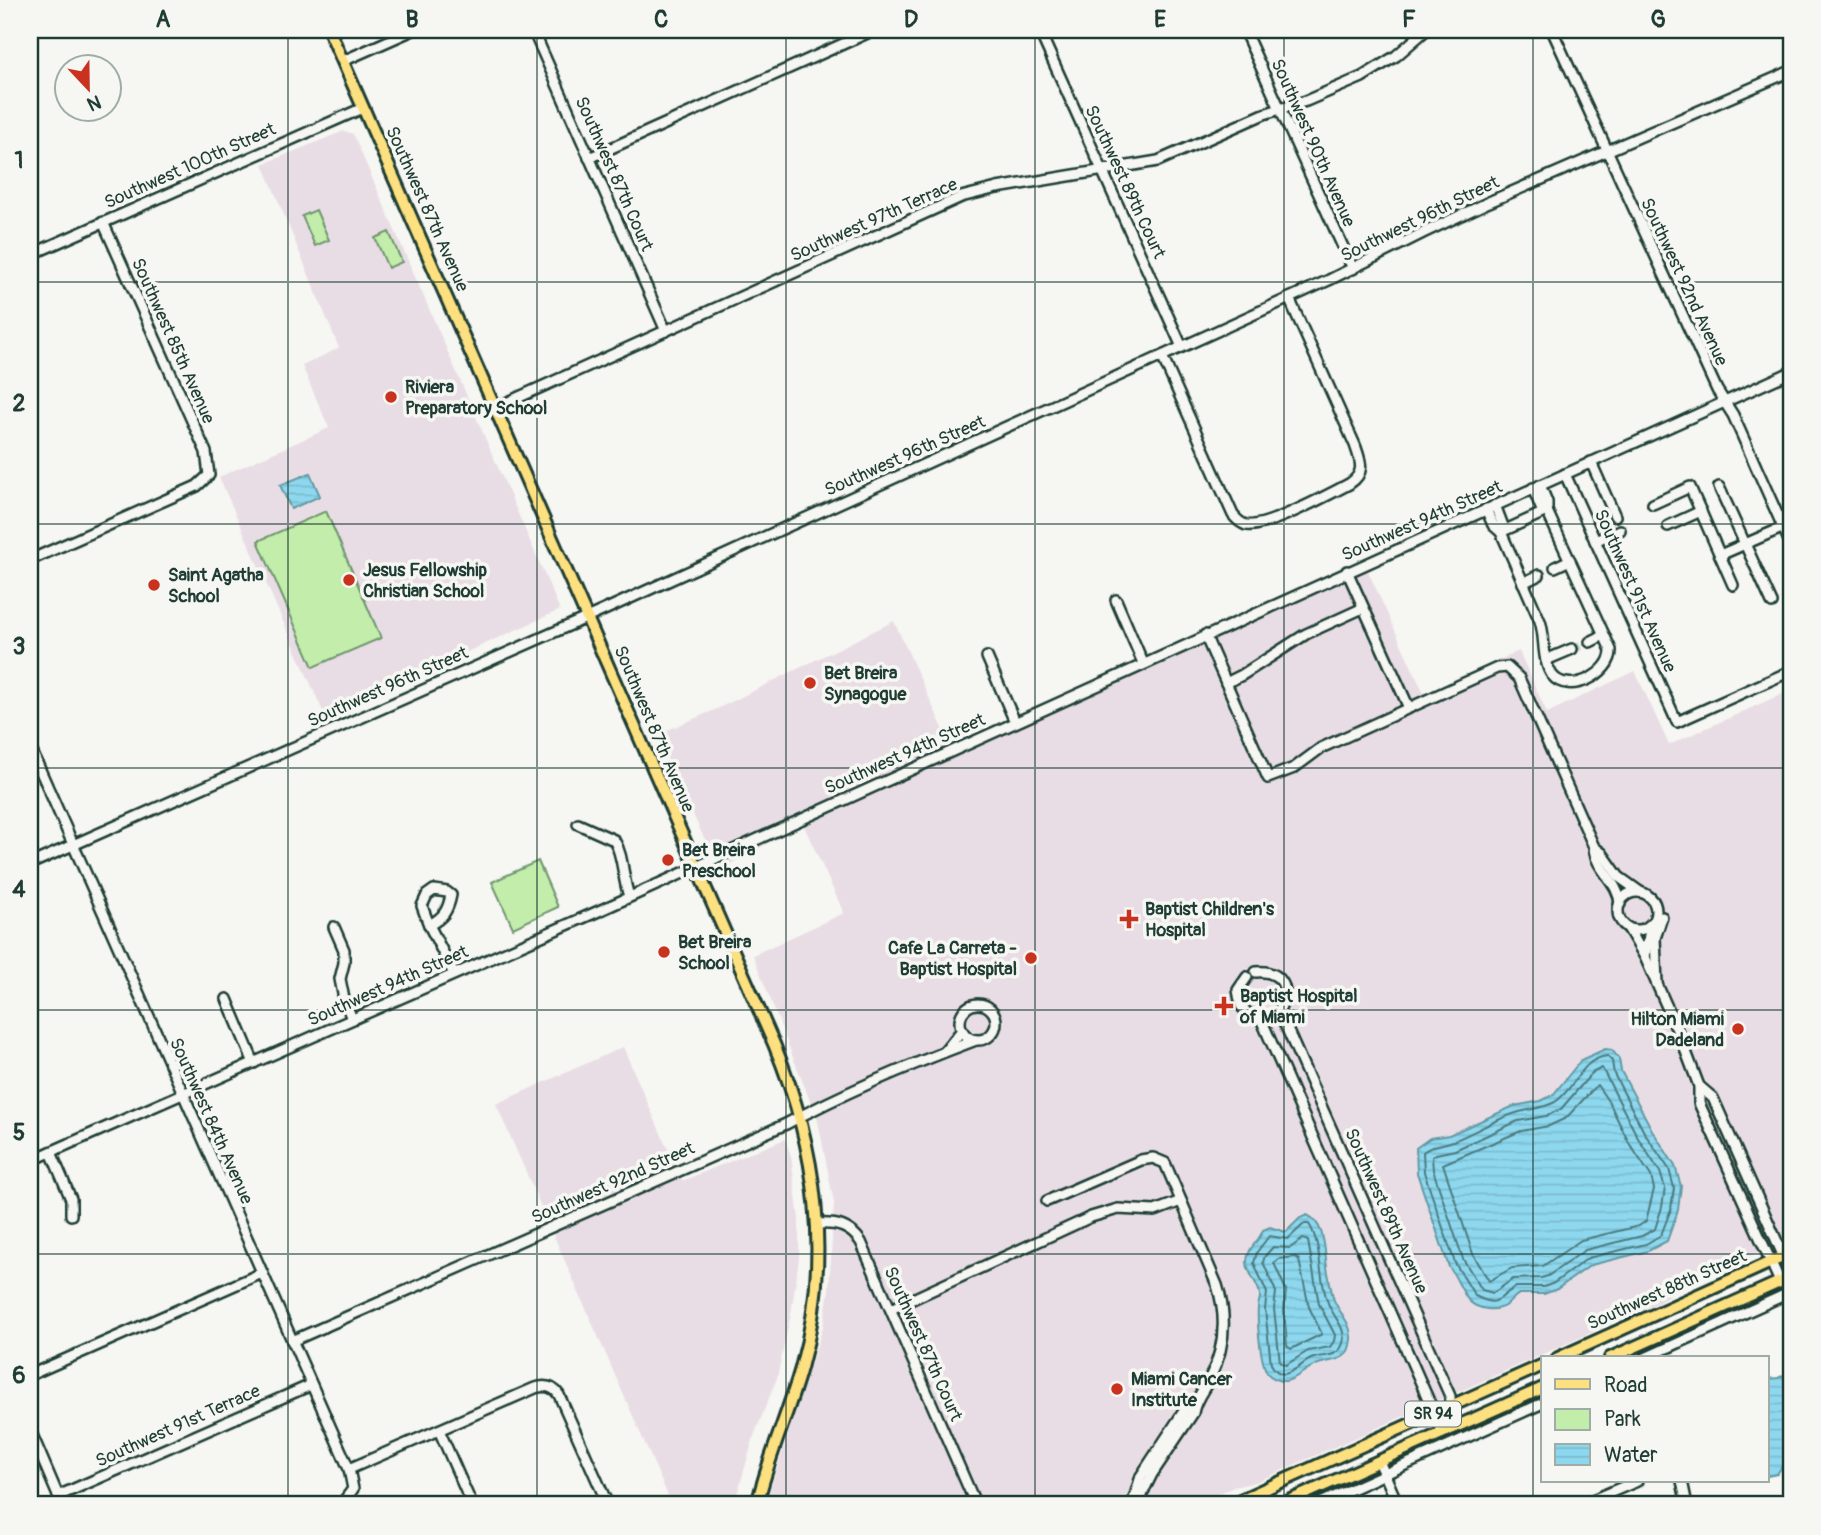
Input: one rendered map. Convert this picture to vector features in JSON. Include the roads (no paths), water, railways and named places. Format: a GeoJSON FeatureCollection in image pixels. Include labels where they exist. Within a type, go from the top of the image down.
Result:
{"type":"FeatureCollection","features":[{"type":"Feature","properties":{"kind":"main road","name":"Southwest 87th Avenue"},"geometry":{"type":"LineString","coordinates":[[329,30],[778,1053],[800,1116],[812,1171],[818,1224],[816,1285],[805,1353],[757,1505]]}},
{"type":"Feature","properties":{"kind":"main road","name":"Southwest 88th Street"},"geometry":{"type":"LineString","coordinates":[[1562,1356],[1788,1255]]}},
{"type":"Feature","properties":{"kind":"main road"},"geometry":{"type":"LineString","coordinates":[[1614,1356],[1791,1275]]}},
{"type":"Feature","properties":{"kind":"main road"},"geometry":{"type":"LineString","coordinates":[[1622,1329],[1639,1335],[1647,1342]]}},
{"type":"Feature","properties":{"kind":"main road","name":"SR 94"},"geometry":{"type":"LineString","coordinates":[[1230,1505],[1541,1366]]}},
{"type":"Feature","properties":{"kind":"main road","name":"SR 94"},"geometry":{"type":"LineString","coordinates":[[1280,1505],[1541,1389]]}},
{"type":"Feature","properties":{"kind":"main road"},"geometry":{"type":"LineString","coordinates":[[1260,1492],[1266,1505]]}},
{"type":"Feature","properties":{"kind":"street"},"geometry":{"type":"LineString","coordinates":[[343,61],[413,30]]}},
{"type":"Feature","properties":{"kind":"street","name":"Southwest 87th Court"},"geometry":{"type":"LineString","coordinates":[[533,30],[666,331]]}},
{"type":"Feature","properties":{"kind":"street"},"geometry":{"type":"LineString","coordinates":[[589,158],[874,30]]}},
{"type":"Feature","properties":{"kind":"street","name":"Southwest 89th Court"},"geometry":{"type":"LineString","coordinates":[[1039,30],[1182,347]]}},
{"type":"Feature","properties":{"kind":"street","name":"Southwest 90th Avenue"},"geometry":{"type":"LineString","coordinates":[[1244,30],[1353,269]]}},
{"type":"Feature","properties":{"kind":"street","name":"Southwest 97th Terrace"},"geometry":{"type":"LineString","coordinates":[[495,408],[961,197],[997,188],[1158,161],[1280,108],[1306,101],[1374,70],[1396,56],[1426,30]]}},
{"type":"Feature","properties":{"kind":"street","name":"Southwest 92nd Avenue"},"geometry":{"type":"LineString","coordinates":[[1552,30],[1724,402],[1733,415],[1787,530],[1791,545]]}},
{"type":"Feature","properties":{"kind":"street","name":"Southwest 96th Street"},"geometry":{"type":"LineString","coordinates":[[30,864],[587,617],[1353,269],[1467,212],[1591,157],[1608,153],[1791,71]]}},
{"type":"Feature","properties":{"kind":"street","name":"Southwest 100th Street"},"geometry":{"type":"LineString","coordinates":[[30,255],[363,108]]}},
{"type":"Feature","properties":{"kind":"street","name":"Southwest 85th Avenue"},"geometry":{"type":"LineString","coordinates":[[30,560],[197,486],[209,475],[206,452],[103,222]]}},
{"type":"Feature","properties":{"kind":"street"},"geometry":{"type":"LineString","coordinates":[[1162,356],[1233,515],[1243,524],[1256,525],[1270,521],[1343,487],[1359,477],[1362,468],[1355,445],[1289,298]]}},
{"type":"Feature","properties":{"kind":"street","name":"Southwest 94th Street"},"geometry":{"type":"LineString","coordinates":[[30,1161],[629,896],[1791,372]]}},
{"type":"Feature","properties":{"kind":"street"},"geometry":{"type":"LineString","coordinates":[[1591,462],[1615,516]]}},
{"type":"Feature","properties":{"kind":"street","name":"Southwest 91st Avenue"},"geometry":{"type":"LineString","coordinates":[[1564,474],[1677,722],[1791,671]]}},
{"type":"Feature","properties":{"kind":"street"},"geometry":{"type":"LineString","coordinates":[[1490,507],[1493,526],[1501,532],[1544,634],[1546,660],[1553,675],[1560,681],[1575,682],[1592,677],[1604,670],[1611,650],[1547,511],[1542,509],[1536,486]]}},
{"type":"Feature","properties":{"kind":"street"},"geometry":{"type":"LineString","coordinates":[[1653,504],[1690,487],[1733,585]]}},
{"type":"Feature","properties":{"kind":"street"},"geometry":{"type":"LineString","coordinates":[[1719,487],[1772,603]]}},
{"type":"Feature","properties":{"kind":"street"},"geometry":{"type":"LineString","coordinates":[[1501,532],[1547,511]]}},
{"type":"Feature","properties":{"kind":"street"},"geometry":{"type":"LineString","coordinates":[[1668,526],[1701,511]]}},
{"type":"Feature","properties":{"kind":"street"},"geometry":{"type":"LineString","coordinates":[[1595,541],[1620,530]]}},
{"type":"Feature","properties":{"kind":"street"},"geometry":{"type":"LineString","coordinates":[[1720,555],[1787,530]]}},
{"type":"Feature","properties":{"kind":"street"},"geometry":{"type":"LineString","coordinates":[[1555,567],[1570,560]]}},
{"type":"Feature","properties":{"kind":"street"},"geometry":{"type":"LineString","coordinates":[[1348,572],[1409,708]]}},
{"type":"Feature","properties":{"kind":"street"},"geometry":{"type":"LineString","coordinates":[[1523,583],[1539,575]]}},
{"type":"Feature","properties":{"kind":"street"},"geometry":{"type":"LineString","coordinates":[[1116,600],[1143,663]]}},
{"type":"Feature","properties":{"kind":"street"},"geometry":{"type":"LineString","coordinates":[[1226,683],[1306,634],[1363,608]]}},
{"type":"Feature","properties":{"kind":"street"},"geometry":{"type":"LineString","coordinates":[[1205,635],[1268,778],[1294,768],[1321,748],[1497,668],[1507,667],[1519,678],[1594,847],[1598,862],[1618,889],[1619,916],[1645,957],[1657,984],[1699,1086],[1699,1103],[1780,1282]]}},
{"type":"Feature","properties":{"kind":"street"},"geometry":{"type":"LineString","coordinates":[[1590,642],[1604,635]]}},
{"type":"Feature","properties":{"kind":"street"},"geometry":{"type":"LineString","coordinates":[[1546,660],[1572,649]]}},
{"type":"Feature","properties":{"kind":"street"},"geometry":{"type":"LineString","coordinates":[[987,657],[1015,722]]}},
{"type":"Feature","properties":{"kind":"street","name":"Southwest 84th Avenue"},"geometry":{"type":"LineString","coordinates":[[30,747],[349,1469]]}},
{"type":"Feature","properties":{"kind":"street"},"geometry":{"type":"LineString","coordinates":[[578,824],[614,840],[621,856],[622,878],[629,896]]}},
{"type":"Feature","properties":{"kind":"street"},"geometry":{"type":"LineString","coordinates":[[1594,847],[1602,853],[1619,877],[1650,897],[1655,905],[1656,914],[1651,924],[1645,957]]}},
{"type":"Feature","properties":{"kind":"street"},"geometry":{"type":"LineString","coordinates":[[1620,904],[1628,894],[1641,892]]}},
{"type":"Feature","properties":{"kind":"street"},"geometry":{"type":"LineString","coordinates":[[1657,984],[1655,939],[1662,917]]}},
{"type":"Feature","properties":{"kind":"street"},"geometry":{"type":"LineString","coordinates":[[1628,928],[1638,930],[1651,924]]}},
{"type":"Feature","properties":{"kind":"street"},"geometry":{"type":"LineString","coordinates":[[429,925],[454,974]]}},
{"type":"Feature","properties":{"kind":"street"},"geometry":{"type":"LineString","coordinates":[[334,927],[344,950],[340,979],[352,1019]]}},
{"type":"Feature","properties":{"kind":"street"},"geometry":{"type":"LineString","coordinates":[[1247,977],[1238,990],[1241,1006],[1253,1017],[1261,1019],[1274,1015],[1286,998],[1283,983],[1271,973],[1256,972]]}},
{"type":"Feature","properties":{"kind":"street"},"geometry":{"type":"LineString","coordinates":[[227,999],[254,1063]]}},
{"type":"Feature","properties":{"kind":"street"},"geometry":{"type":"LineString","coordinates":[[976,1005],[987,1007],[995,1015],[995,1027],[988,1037],[976,1040],[962,1030],[961,1019],[966,1009],[976,1005]]}},
{"type":"Feature","properties":{"kind":"street","name":"Southwest 89th Avenue"},"geometry":{"type":"LineString","coordinates":[[1279,1011],[1450,1396],[1450,1407],[1458,1426]]}},
{"type":"Feature","properties":{"kind":"street"},"geometry":{"type":"LineString","coordinates":[[1261,1019],[1443,1433]]}},
{"type":"Feature","properties":{"kind":"street","name":"Southwest 92nd Street"},"geometry":{"type":"LineString","coordinates":[[945,1051],[962,1030]]}},
{"type":"Feature","properties":{"kind":"street","name":"Southwest 92nd Street"},"geometry":{"type":"LineString","coordinates":[[292,1341],[821,1105],[976,1040]]}},
{"type":"Feature","properties":{"kind":"street"},"geometry":{"type":"LineString","coordinates":[[1699,1086],[1713,1098],[1788,1255],[1791,1275]]}},
{"type":"Feature","properties":{"kind":"street"},"geometry":{"type":"LineString","coordinates":[[51,1152],[71,1199],[71,1215]]}},
{"type":"Feature","properties":{"kind":"street"},"geometry":{"type":"LineString","coordinates":[[1046,1201],[1147,1158],[1165,1163],[1223,1301],[1224,1321],[1217,1363],[1194,1403],[1193,1413],[1146,1484],[1140,1505]]}},
{"type":"Feature","properties":{"kind":"street"},"geometry":{"type":"LineString","coordinates":[[891,1309],[1091,1217],[1118,1209],[1155,1211],[1181,1201]]}},
{"type":"Feature","properties":{"kind":"street","name":"Southwest 87th Court"},"geometry":{"type":"LineString","coordinates":[[818,1224],[839,1224],[857,1236],[976,1505]]}},
{"type":"Feature","properties":{"kind":"street"},"geometry":{"type":"LineString","coordinates":[[30,1375],[262,1273]]}},
{"type":"Feature","properties":{"kind":"street"},"geometry":{"type":"LineString","coordinates":[[1653,1356],[1791,1292]]}},
{"type":"Feature","properties":{"kind":"street"},"geometry":{"type":"LineString","coordinates":[[1647,1342],[1651,1356]]}},
{"type":"Feature","properties":{"kind":"street","name":"Southwest 91st Terrace"},"geometry":{"type":"LineString","coordinates":[[60,1501],[311,1385]]}},
{"type":"Feature","properties":{"kind":"street"},"geometry":{"type":"LineString","coordinates":[[341,1505],[353,1489],[349,1469],[535,1388],[550,1387],[559,1395],[608,1505]]}},
{"type":"Feature","properties":{"kind":"street"},"geometry":{"type":"LineString","coordinates":[[1132,1505],[1141,1476],[1186,1408],[1194,1403]]}},
{"type":"Feature","properties":{"kind":"street"},"geometry":{"type":"LineString","coordinates":[[1316,1505],[1541,1405]]}},
{"type":"Feature","properties":{"kind":"street"},"geometry":{"type":"LineString","coordinates":[[30,1430],[60,1501]]}},
{"type":"Feature","properties":{"kind":"street"},"geometry":{"type":"LineString","coordinates":[[439,1430],[472,1505]]}},
{"type":"Feature","properties":{"kind":"street"},"geometry":{"type":"LineString","coordinates":[[30,1457],[40,1453]]}},
{"type":"Feature","properties":{"kind":"street"},"geometry":{"type":"LineString","coordinates":[[1379,1461],[1398,1505]]}},
{"type":"Feature","properties":{"kind":"street"},"geometry":{"type":"LineString","coordinates":[[1581,1505],[1635,1482]]}},
{"type":"Feature","properties":{"kind":"street"},"geometry":{"type":"LineString","coordinates":[[1682,1482],[1687,1505]]}},
{"type":"Feature","properties":{"kind":"water"},"geometry":{"type":"Polygon","coordinates":[[[310,473],[320,496],[291,509],[280,485],[310,473]]]}},
{"type":"Feature","properties":{"kind":"water"},"geometry":{"type":"Polygon","coordinates":[[[1605,1049],[1612,1050],[1619,1059],[1621,1071],[1652,1130],[1675,1166],[1681,1186],[1678,1210],[1667,1241],[1648,1251],[1591,1265],[1557,1289],[1544,1294],[1519,1294],[1497,1309],[1477,1306],[1469,1301],[1449,1267],[1417,1173],[1416,1148],[1430,1138],[1449,1135],[1514,1106],[1541,1101],[1553,1095],[1581,1060],[1605,1049]]]}},
{"type":"Feature","properties":{"kind":"water"},"geometry":{"type":"Polygon","coordinates":[[[1307,1215],[1318,1225],[1324,1241],[1333,1297],[1351,1333],[1350,1347],[1339,1359],[1316,1365],[1294,1378],[1282,1381],[1269,1375],[1263,1363],[1258,1322],[1260,1293],[1247,1262],[1251,1249],[1263,1230],[1270,1227],[1286,1232],[1307,1215]]]}},
{"type":"Feature","properties":{"kind":"water"},"geometry":{"type":"Polygon","coordinates":[[[1791,1372],[1791,1458],[1777,1474],[1769,1476],[1769,1379],[1791,1372]]]}},
{"type":"Feature","properties":{"kind":"tunnel"},"geometry":{"type":"LineString","coordinates":[[1572,649],[1590,642]]}},
{"type":"Feature","properties":{"kind":"place","name":"Riviera Preparatory School"},"geometry":{"type":"Point","coordinates":[391,397]}},
{"type":"Feature","properties":{"kind":"place","name":"Jesus Fellowship Christian School"},"geometry":{"type":"Point","coordinates":[349,580]}},
{"type":"Feature","properties":{"kind":"place","name":"Saint Agatha School"},"geometry":{"type":"Point","coordinates":[154,585]}},
{"type":"Feature","properties":{"kind":"place","name":"Bet Breira Synagogue"},"geometry":{"type":"Point","coordinates":[810,683]}},
{"type":"Feature","properties":{"kind":"place","name":"Bet Breira Preschool"},"geometry":{"type":"Point","coordinates":[668,860]}},
{"type":"Feature","properties":{"kind":"place","name":"Baptist Children's Hospital"},"geometry":{"type":"Point","coordinates":[1129,919]}},
{"type":"Feature","properties":{"kind":"place","name":"Bet Breira School"},"geometry":{"type":"Point","coordinates":[664,952]}},
{"type":"Feature","properties":{"kind":"place","name":"Cafe La Carreta - Baptist Hospital"},"geometry":{"type":"Point","coordinates":[1031,958]}},
{"type":"Feature","properties":{"kind":"place","name":"Baptist Hospital of Miami"},"geometry":{"type":"Point","coordinates":[1224,1006]}},
{"type":"Feature","properties":{"kind":"place","name":"Hilton Miami Dadeland"},"geometry":{"type":"Point","coordinates":[1738,1029]}},
{"type":"Feature","properties":{"kind":"place","name":"Miami Cancer Institute"},"geometry":{"type":"Point","coordinates":[1117,1389]}}]}
